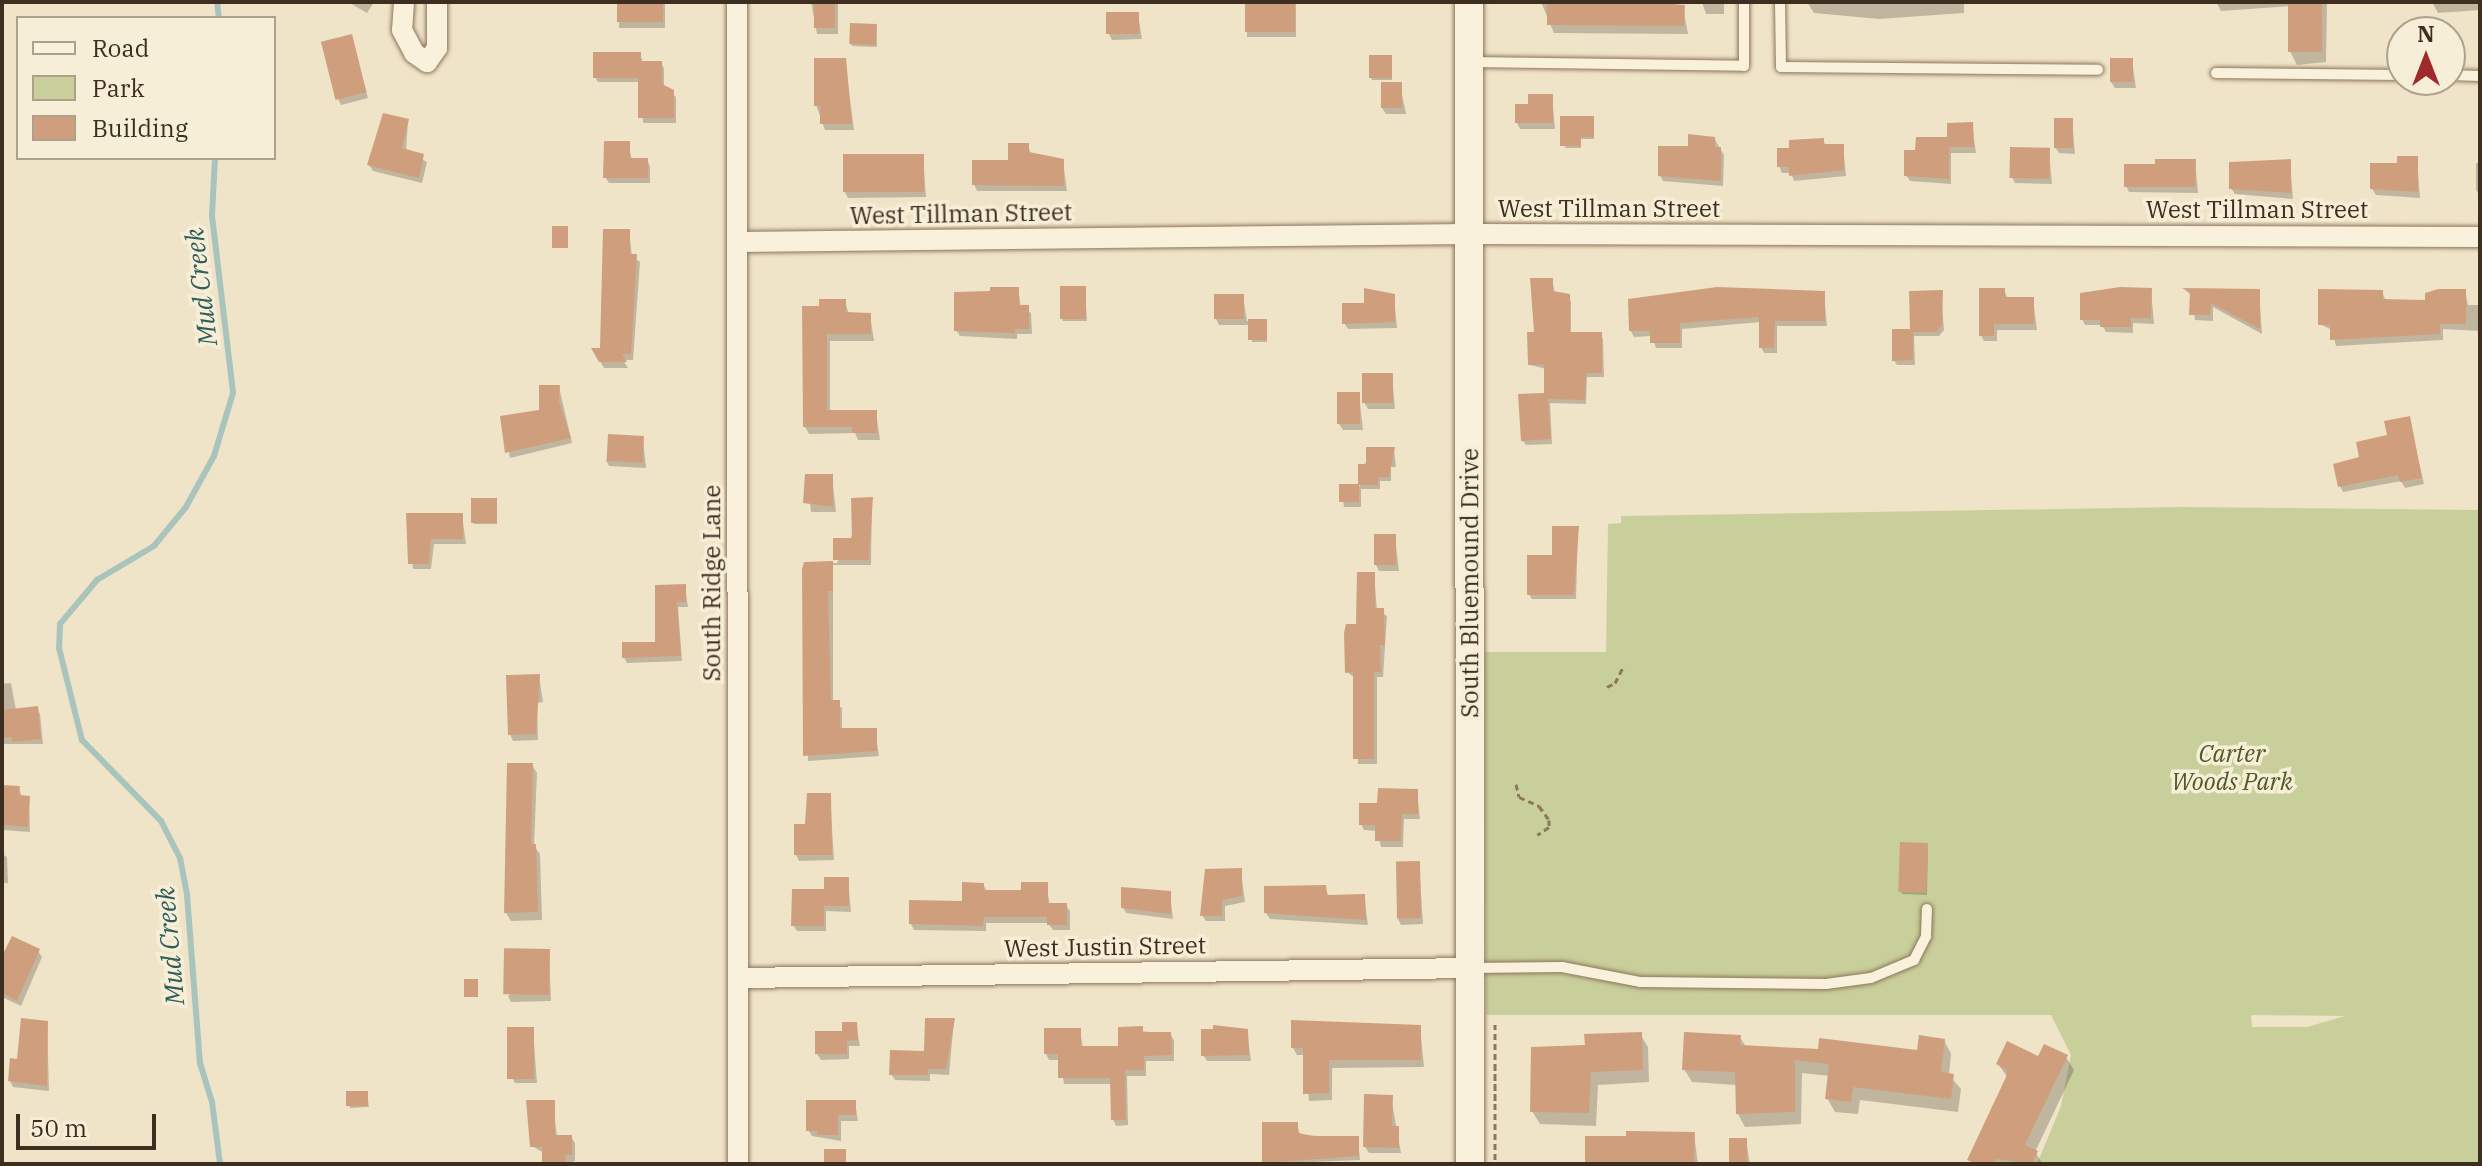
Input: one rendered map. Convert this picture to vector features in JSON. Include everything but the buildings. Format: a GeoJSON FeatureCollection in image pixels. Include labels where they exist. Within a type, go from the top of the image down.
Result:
{"type":"FeatureCollection","features":[{"type":"Feature","properties":{"kind":"main road","name":"South Bluemound Drive"},"geometry":{"type":"LineString","coordinates":[[1469,2],[1470,1164]]}},
{"type":"Feature","properties":{"kind":"street"},"geometry":{"type":"LineString","coordinates":[[404,2],[402,30],[414,53],[427,62],[437,48],[437,2]]}},
{"type":"Feature","properties":{"kind":"street","name":"South Ridge Lane"},"geometry":{"type":"LineString","coordinates":[[737,2],[738,1164]]}},
{"type":"Feature","properties":{"kind":"street","name":"West Tillman Street"},"geometry":{"type":"LineString","coordinates":[[738,242],[1469,234],[2480,237]]}},
{"type":"Feature","properties":{"kind":"street","name":"West Justin Street"},"geometry":{"type":"LineString","coordinates":[[739,978],[1471,968]]}},
{"type":"Feature","properties":{"kind":"lane"},"geometry":{"type":"LineString","coordinates":[[1469,62],[1744,66],[1744,2]]}},
{"type":"Feature","properties":{"kind":"lane"},"geometry":{"type":"LineString","coordinates":[[1780,2],[1781,67],[2098,70]]}},
{"type":"Feature","properties":{"kind":"lane"},"geometry":{"type":"LineString","coordinates":[[2216,73],[2386,75]]}},
{"type":"Feature","properties":{"kind":"lane"},"geometry":{"type":"LineString","coordinates":[[1471,968],[1562,967],[1640,982],[1826,984],[1871,978],[1914,960],[1926,936],[1927,909]]}},
{"type":"Feature","properties":{"kind":"path"},"geometry":{"type":"LineString","coordinates":[[1607,687],[1615,683],[1624,665]]}},
{"type":"Feature","properties":{"kind":"path"},"geometry":{"type":"LineString","coordinates":[[1516,784],[1519,797],[1539,806],[1549,820],[1549,827],[1537,835]]}},
{"type":"Feature","properties":{"kind":"green space","name":"Carter Woods Park"},"geometry":{"type":"Polygon","coordinates":[[[2180,507],[2480,510],[2480,1164],[2037,1164],[2061,1106],[2071,1055],[2051,1015],[1486,1015],[1485,652],[1606,652],[1608,524],[1621,523],[1621,516],[2180,507]],[[2252,1015],[2252,1027],[2307,1027],[2345,1016],[2252,1015]]]}},
{"type":"Feature","properties":{"kind":"waterway","name":"Mud Creek"},"geometry":{"type":"LineString","coordinates":[[217,2],[219,16]]}},
{"type":"Feature","properties":{"kind":"waterway","name":"Mud Creek"},"geometry":{"type":"LineString","coordinates":[[215,160],[212,216],[233,393],[214,456],[186,507],[154,546],[97,580],[60,624],[59,648],[82,740],[161,821],[180,858],[187,895],[200,1063],[212,1102],[220,1164]]}}]}
